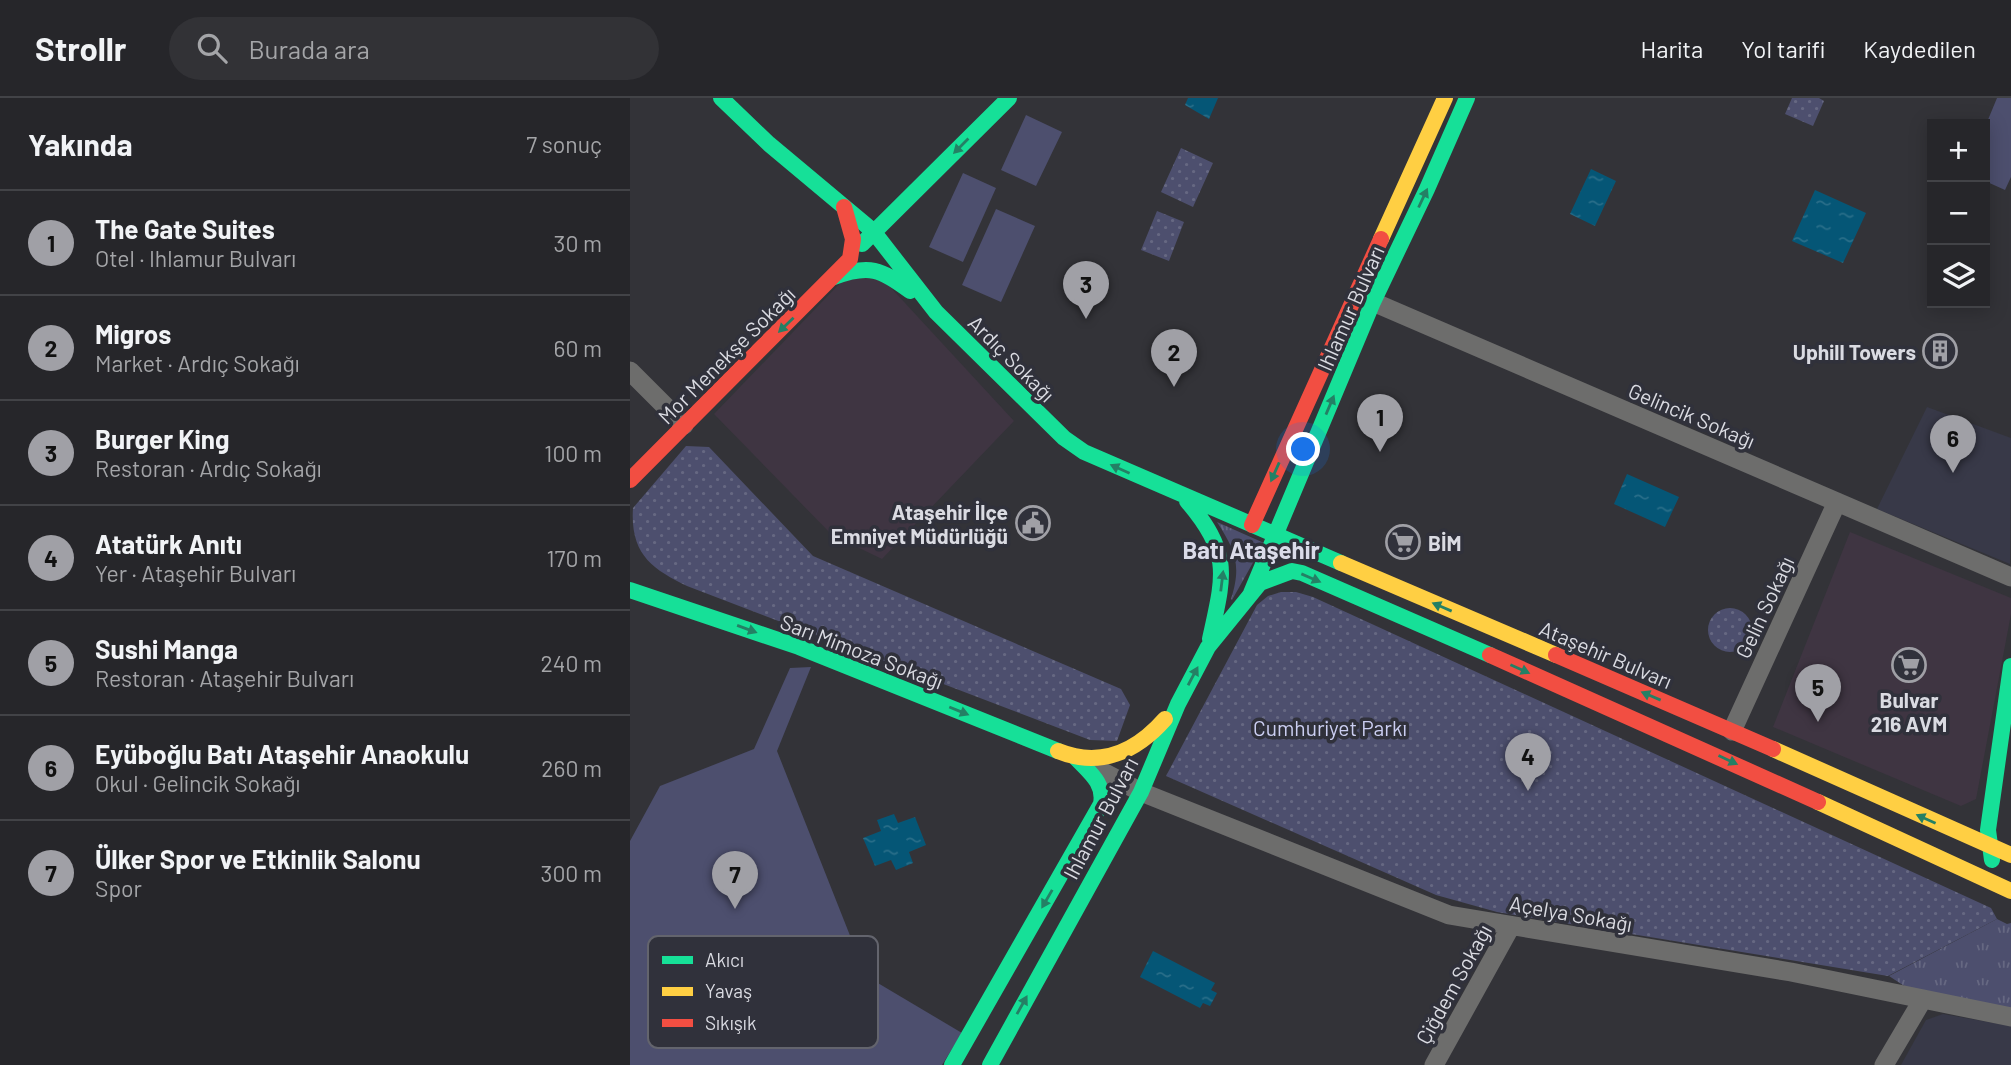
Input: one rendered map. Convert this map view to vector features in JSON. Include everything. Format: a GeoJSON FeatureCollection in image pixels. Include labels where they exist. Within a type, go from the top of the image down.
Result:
{"type":"FeatureCollection","features":[{"type":"Feature","properties":{"kind":"main road","name":"Ardıç Sokağı"},"geometry":{"type":"LineString","coordinates":[[721,98],[769,144],[873,231],[931,307],[1064,438],[1084,452],[1182,497],[1207,522],[1216,539],[1223,563],[1223,579],[1208,648]]}},
{"type":"Feature","properties":{"kind":"main road","name":"Mor Menekşe Sokağı"},"geometry":{"type":"LineString","coordinates":[[630,480],[834,277],[873,231],[1009,98]]}},
{"type":"Feature","properties":{"kind":"main road","name":"Ihlamur Bulvarı"},"geometry":{"type":"LineString","coordinates":[[990,1065],[1141,792],[1178,704],[1208,648],[1251,593],[1445,98]]}},
{"type":"Feature","properties":{"kind":"main road","name":"Ihlamur Bulvarı"},"geometry":{"type":"LineString","coordinates":[[1252,525],[1467,98]]}},
{"type":"Feature","properties":{"kind":"main road"},"geometry":{"type":"LineString","coordinates":[[844,207],[854,236],[850,259]]}},
{"type":"Feature","properties":{"kind":"main road"},"geometry":{"type":"LineString","coordinates":[[834,277],[863,268],[884,271],[931,307]]}},
{"type":"Feature","properties":{"kind":"main road"},"geometry":{"type":"LineString","coordinates":[[630,490],[645,464]]}},
{"type":"Feature","properties":{"kind":"main road","name":"Ataşehir Bulvarı"},"geometry":{"type":"LineString","coordinates":[[1182,497],[1732,731],[2011,855]]}},
{"type":"Feature","properties":{"kind":"main road"},"geometry":{"type":"LineString","coordinates":[[1251,593],[1260,583],[1275,577],[1292,571],[1303,573],[1690,743],[2009,890]]}},
{"type":"Feature","properties":{"kind":"main road"},"geometry":{"type":"LineString","coordinates":[[630,576],[682,606]]}},
{"type":"Feature","properties":{"kind":"main road","name":"Sarı Mimoza Sokağı"},"geometry":{"type":"LineString","coordinates":[[630,590],[806,651],[1076,758]]}},
{"type":"Feature","properties":{"kind":"main road"},"geometry":{"type":"LineString","coordinates":[[2009,890],[1997,875],[1988,830],[2011,666]]}},
{"type":"Feature","properties":{"kind":"main road"},"geometry":{"type":"LineString","coordinates":[[1076,758],[1122,754],[1152,735],[1178,704]]}},
{"type":"Feature","properties":{"kind":"main road","name":"Ihlamur Bulvarı"},"geometry":{"type":"LineString","coordinates":[[952,1065],[1101,804],[1103,797],[1099,783],[1076,758]]}},
{"type":"Feature","properties":{"kind":"main road"},"geometry":{"type":"LineString","coordinates":[[1951,830],[1991,809]]}},
{"type":"Feature","properties":{"kind":"main road"},"geometry":{"type":"LineString","coordinates":[[1947,861],[1974,861],[2007,834]]}},
{"type":"Feature","properties":{"kind":"street","name":"Gelincik Sokağı"},"geometry":{"type":"LineString","coordinates":[[1365,298],[2011,577]]}},
{"type":"Feature","properties":{"kind":"street"},"geometry":{"type":"LineString","coordinates":[[630,371],[684,425]]}},
{"type":"Feature","properties":{"kind":"street","name":"Gelin Sokağı"},"geometry":{"type":"LineString","coordinates":[[1732,731],[1837,502]]}},
{"type":"Feature","properties":{"kind":"street","name":"Açelya Sokağı"},"geometry":{"type":"LineString","coordinates":[[1076,758],[1141,792],[1449,915],[1791,972],[2011,1017]]}},
{"type":"Feature","properties":{"kind":"street","name":"Çiğdem Sokağı"},"geometry":{"type":"LineString","coordinates":[[1434,1065],[1511,926]]}},
{"type":"Feature","properties":{"kind":"street"},"geometry":{"type":"LineString","coordinates":[[1884,1065],[1923,999]]}},
{"type":"Feature","properties":{"kind":"shaded area"},"geometry":{"type":"Polygon","coordinates":[[[881,277],[1014,421],[882,559],[832,535],[714,414],[845,278],[881,277]]]}},
{"type":"Feature","properties":{"kind":"shaded area"},"geometry":{"type":"Polygon","coordinates":[[[1927,407],[2011,438],[2010,564],[1877,509],[1927,407]]]}},
{"type":"Feature","properties":{"kind":"shaded area","name":"Bulvar 216 AVM"},"geometry":{"type":"Polygon","coordinates":[[[1850,532],[2011,598],[2011,614],[1976,799],[1961,806],[1773,727],[1850,532]]]}},
{"type":"Feature","properties":{"kind":"shaded area"},"geometry":{"type":"Polygon","coordinates":[[[1943,1014],[2011,1026],[2011,1065],[1901,1065],[1926,1020],[1943,1014]]]}},
{"type":"Feature","properties":{"kind":"green space"},"geometry":{"type":"Polygon","coordinates":[[[1792,98],[1819,98],[1824,101],[1813,126],[1785,114],[1792,98]]]}},
{"type":"Feature","properties":{"kind":"green space"},"geometry":{"type":"Polygon","coordinates":[[[1997,98],[2011,98],[2011,177],[2005,190],[1990,183],[1988,119],[1997,98]]]}},
{"type":"Feature","properties":{"kind":"green space"},"geometry":{"type":"Polygon","coordinates":[[[1026,115],[1062,132],[1036,186],[1001,170],[1026,115]]]}},
{"type":"Feature","properties":{"kind":"green space"},"geometry":{"type":"Polygon","coordinates":[[[1181,148],[1213,163],[1193,207],[1161,192],[1181,148]]]}},
{"type":"Feature","properties":{"kind":"green space"},"geometry":{"type":"Polygon","coordinates":[[[963,173],[996,188],[963,262],[929,247],[963,173]]]}},
{"type":"Feature","properties":{"kind":"green space"},"geometry":{"type":"Polygon","coordinates":[[[996,209],[1035,226],[1001,302],[962,285],[996,209]]]}},
{"type":"Feature","properties":{"kind":"green space"},"geometry":{"type":"Polygon","coordinates":[[[1157,211],[1184,222],[1169,261],[1141,250],[1157,211]]]}},
{"type":"Feature","properties":{"kind":"green space"},"geometry":{"type":"Polygon","coordinates":[[[686,446],[709,447],[813,556],[1121,689],[1130,705],[1117,741],[1090,740],[687,586],[663,573],[646,558],[640,548],[635,537],[633,508],[686,446]]]}},
{"type":"Feature","properties":{"kind":"green space"},"geometry":{"type":"Polygon","coordinates":[[[1217,522],[1264,543],[1232,600],[1236,577],[1235,558],[1217,522]]]}},
{"type":"Feature","properties":{"kind":"green space","name":"Cumhuriyet Parkı"},"geometry":{"type":"Polygon","coordinates":[[[1281,592],[1296,592],[1313,597],[1991,908],[1997,919],[1888,976],[1497,912],[1436,895],[1166,776],[1257,605],[1268,596],[1281,592]]]}},
{"type":"Feature","properties":{"kind":"green space"},"geometry":{"type":"Polygon","coordinates":[[[1730,608],[1745,615],[1752,630],[1745,645],[1730,652],[1715,645],[1708,630],[1715,615],[1730,608]]]}},
{"type":"Feature","properties":{"kind":"green space"},"geometry":{"type":"Polygon","coordinates":[[[811,667],[777,751],[850,936],[648,936],[648,1048],[878,1048],[878,983],[962,1033],[942,1065],[630,1065],[630,841],[660,786],[754,749],[790,668],[811,667]]]}},
{"type":"Feature","properties":{"kind":"green space"},"geometry":{"type":"Polygon","coordinates":[[[1997,919],[2011,923],[2011,1010],[1912,991],[1889,976],[1997,919]]]}},
{"type":"Feature","properties":{"kind":"water"},"geometry":{"type":"Polygon","coordinates":[[[1188,98],[1218,98],[1209,119],[1185,105],[1188,98]]]}},
{"type":"Feature","properties":{"kind":"water"},"geometry":{"type":"Polygon","coordinates":[[[1591,169],[1616,181],[1595,226],[1570,214],[1591,169]]]}},
{"type":"Feature","properties":{"kind":"water"},"geometry":{"type":"Polygon","coordinates":[[[1815,190],[1866,213],[1843,263],[1792,241],[1815,190]]]}},
{"type":"Feature","properties":{"kind":"water"},"geometry":{"type":"Polygon","coordinates":[[[1627,474],[1679,497],[1665,527],[1614,504],[1627,474]]]}},
{"type":"Feature","properties":{"kind":"water"},"geometry":{"type":"Polygon","coordinates":[[[894,814],[898,823],[915,817],[926,845],[909,852],[913,863],[896,870],[891,860],[875,866],[863,838],[881,831],[877,820],[894,814]]]}},
{"type":"Feature","properties":{"kind":"water"},"geometry":{"type":"Polygon","coordinates":[[[1153,951],[1215,983],[1211,990],[1217,993],[1210,1006],[1203,1003],[1200,1008],[1140,977],[1153,951]]]}},
{"type":"Feature","properties":{"kind":"traffic: fast"},"geometry":{"type":"LineString","coordinates":[[721,98],[769,144],[873,231],[936,312],[1064,438],[1084,452],[1341,563]]}},
{"type":"Feature","properties":{"kind":"traffic: fast"},"geometry":{"type":"LineString","coordinates":[[862,244],[1009,98]]}},
{"type":"Feature","properties":{"kind":"traffic: fast"},"geometry":{"type":"LineString","coordinates":[[1251,593],[1373,302],[1467,98]]}},
{"type":"Feature","properties":{"kind":"traffic: fast"},"geometry":{"type":"LineString","coordinates":[[834,277],[857,271],[874,271],[882,273],[910,291]]}},
{"type":"Feature","properties":{"kind":"traffic: fast"},"geometry":{"type":"LineString","coordinates":[[1187,501],[1212,536],[1221,566],[1219,598],[1210,639]]}},
{"type":"Feature","properties":{"kind":"traffic: fast"},"geometry":{"type":"LineString","coordinates":[[990,1065],[1141,792],[1178,704],[1208,647],[1260,583],[1292,571],[1302,573],[1490,655]]}},
{"type":"Feature","properties":{"kind":"traffic: fast"},"geometry":{"type":"LineString","coordinates":[[630,590],[799,647],[1058,751]]}},
{"type":"Feature","properties":{"kind":"traffic: fast"},"geometry":{"type":"LineString","coordinates":[[1992,860],[1988,830],[2011,666]]}},
{"type":"Feature","properties":{"kind":"traffic: fast"},"geometry":{"type":"LineString","coordinates":[[952,1065],[1101,804],[1098,784],[1076,758]]}},
{"type":"Feature","properties":{"kind":"traffic: slow"},"geometry":{"type":"LineString","coordinates":[[1381,239],[1445,98]]}},
{"type":"Feature","properties":{"kind":"traffic: slow"},"geometry":{"type":"LineString","coordinates":[[1341,563],[1556,655]]}},
{"type":"Feature","properties":{"kind":"traffic: slow"},"geometry":{"type":"LineString","coordinates":[[1058,751],[1088,758],[1116,754],[1142,740],[1165,719]]}},
{"type":"Feature","properties":{"kind":"traffic: slow"},"geometry":{"type":"LineString","coordinates":[[1773,749],[2011,855]]}},
{"type":"Feature","properties":{"kind":"traffic: slow"},"geometry":{"type":"LineString","coordinates":[[1818,802],[2011,891]]}},
{"type":"Feature","properties":{"kind":"traffic: jam"},"geometry":{"type":"LineString","coordinates":[[630,480],[850,259],[853,239],[844,207]]}},
{"type":"Feature","properties":{"kind":"traffic: jam"},"geometry":{"type":"LineString","coordinates":[[1252,525],[1381,239]]}},
{"type":"Feature","properties":{"kind":"traffic: jam"},"geometry":{"type":"LineString","coordinates":[[1490,655],[1818,802]]}},
{"type":"Feature","properties":{"kind":"traffic: jam"},"geometry":{"type":"LineString","coordinates":[[1556,655],[1773,749]]}},
{"type":"Feature","properties":{"kind":"place","name":"Burger King"},"geometry":{"type":"Point","coordinates":[1086,319]}},
{"type":"Feature","properties":{"kind":"place","name":"Uphill Towers"},"geometry":{"type":"Point","coordinates":[1940,351]}},
{"type":"Feature","properties":{"kind":"place","name":"Migros"},"geometry":{"type":"Point","coordinates":[1174,387]}},
{"type":"Feature","properties":{"kind":"place","name":"The Gate Suites"},"geometry":{"type":"Point","coordinates":[1380,452]}},
{"type":"Feature","properties":{"kind":"place","name":"Eyüboğlu Batı Ataşehir Anaokulu"},"geometry":{"type":"Point","coordinates":[1953,473]}},
{"type":"Feature","properties":{"kind":"place","name":"Ataşehir İlçe Emniyet Müdürlüğü"},"geometry":{"type":"Point","coordinates":[1033,523]}},
{"type":"Feature","properties":{"kind":"place","name":"BİM"},"geometry":{"type":"Point","coordinates":[1403,542]}},
{"type":"Feature","properties":{"kind":"place","name":"Bulvar 216 AVM"},"geometry":{"type":"Point","coordinates":[1909,665]}},
{"type":"Feature","properties":{"kind":"place","name":"Sushi Manga"},"geometry":{"type":"Point","coordinates":[1818,722]}},
{"type":"Feature","properties":{"kind":"place","name":"Atatürk Anıtı"},"geometry":{"type":"Point","coordinates":[1528,791]}},
{"type":"Feature","properties":{"kind":"place","name":"Ülker Spor ve Etkinlik Salonu"},"geometry":{"type":"Point","coordinates":[735,909]}},
{"type":"Feature","properties":{"kind":"district","name":"Batı Ataşehir"},"geometry":{"type":"Point","coordinates":[1251,549]}}]}
